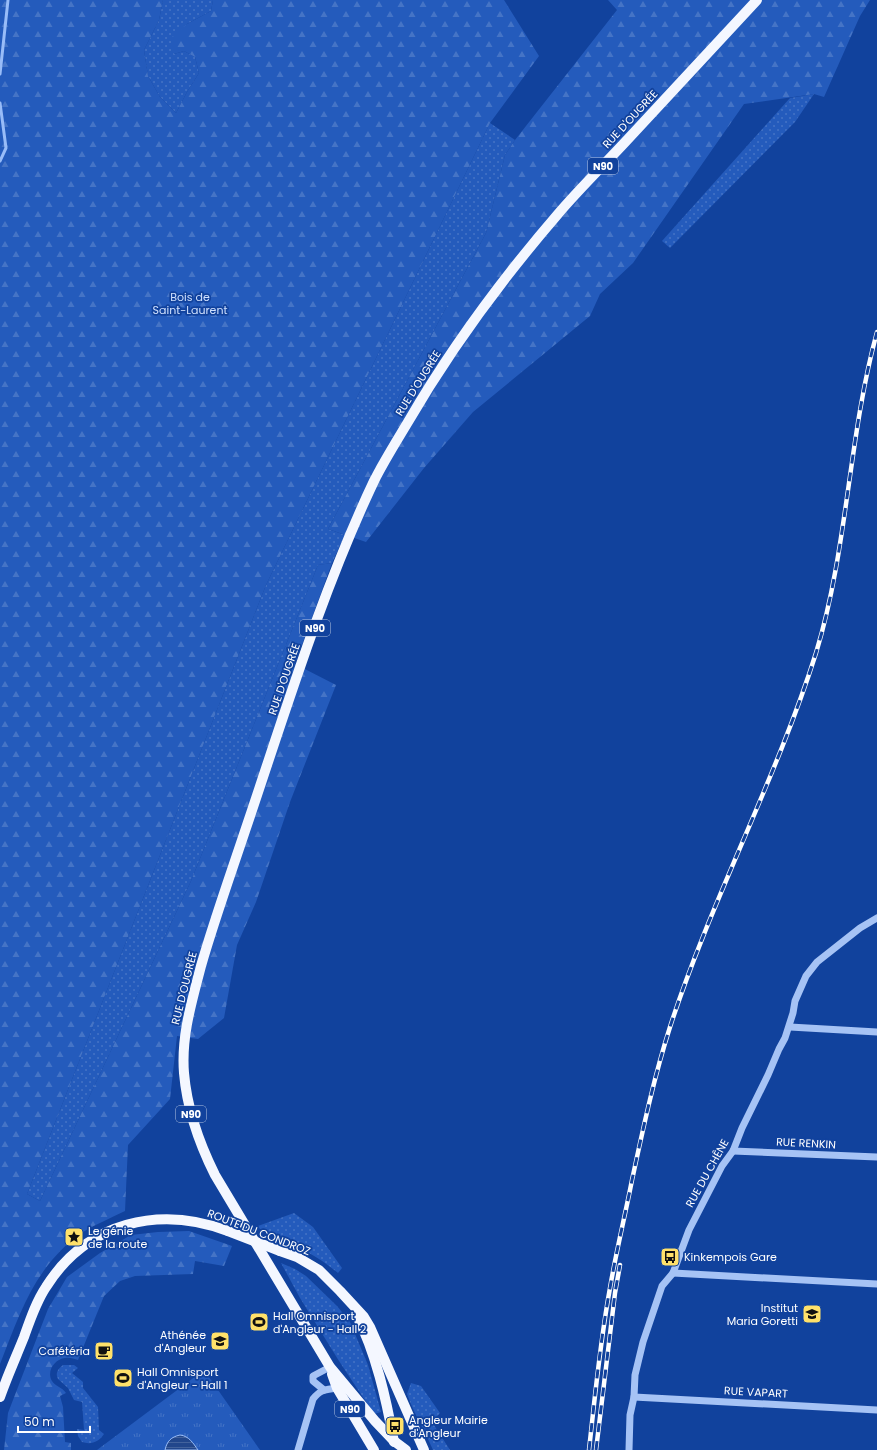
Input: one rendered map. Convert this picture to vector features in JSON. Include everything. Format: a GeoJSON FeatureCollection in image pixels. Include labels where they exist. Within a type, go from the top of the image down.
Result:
{"type":"FeatureCollection","features":[{"type":"Feature","properties":{"kind":"main road","name":"RUE D'OUGRÉE"},"geometry":{"type":"LineString","coordinates":[[406,1450],[395,1445],[330,1367],[205,1156],[193,1124],[184,1072],[186,1027],[191,1006],[211,934],[327,592],[375,480],[417,406],[460,340],[492,296],[560,212],[757,0]]}},
{"type":"Feature","properties":{"kind":"main road","name":"ROUTE DU CONDROZ"},"geometry":{"type":"LineString","coordinates":[[1,1393],[40,1297],[62,1266],[83,1247],[110,1231],[138,1222],[169,1219],[195,1221],[228,1231],[297,1257],[319,1270],[332,1282],[350,1303],[364,1316],[424,1450]]}},
{"type":"Feature","properties":{"kind":"main road","name":"ROUTE DU CONDROZ"},"geometry":{"type":"LineString","coordinates":[[350,1303],[364,1333],[386,1398],[395,1445]]}},
{"type":"Feature","properties":{"kind":"main road","name":"RUE D'OUGRÉE"},"geometry":{"type":"LineString","coordinates":[[330,1367],[337,1388],[374,1450]]}},
{"type":"Feature","properties":{"kind":"street","name":"RUE DU CHÊNE"},"geometry":{"type":"LineString","coordinates":[[629,1450],[630,1415],[634,1397],[635,1375],[643,1342],[662,1286],[673,1273],[689,1230],[722,1166],[733,1151],[742,1128],[790,1027],[795,1001],[806,976],[817,962],[860,928],[877,918]]}},
{"type":"Feature","properties":{"kind":"street"},"geometry":{"type":"LineString","coordinates":[[790,1027],[877,1032]]}},
{"type":"Feature","properties":{"kind":"street","name":"RUE RENKIN"},"geometry":{"type":"LineString","coordinates":[[733,1151],[877,1157]]}},
{"type":"Feature","properties":{"kind":"street"},"geometry":{"type":"LineString","coordinates":[[673,1273],[877,1284]]}},
{"type":"Feature","properties":{"kind":"street"},"geometry":{"type":"LineString","coordinates":[[324,1390],[313,1381],[313,1376],[330,1367]]}},
{"type":"Feature","properties":{"kind":"street"},"geometry":{"type":"LineString","coordinates":[[298,1450],[313,1399],[318,1393],[324,1390],[337,1388]]}},
{"type":"Feature","properties":{"kind":"street","name":"RUE VAPART"},"geometry":{"type":"LineString","coordinates":[[634,1397],[877,1410]]}},
{"type":"Feature","properties":{"kind":"green space","name":"Bois de Saint-Laurent"},"geometry":{"type":"Polygon","coordinates":[[[0,0],[163,0],[159,20],[144,50],[148,76],[160,97],[176,113],[199,73],[195,57],[184,51],[174,54],[171,38],[187,24],[211,11],[213,0],[504,0],[539,56],[490,123],[266,585],[27,1194],[40,1201],[191,881],[318,565],[332,563],[295,664],[336,685],[290,802],[256,902],[237,945],[224,1018],[198,1039],[177,1036],[170,1099],[128,1145],[125,1211],[83,1232],[66,1245],[53,1259],[31,1291],[22,1309],[0,1364],[0,0]]]}},
{"type":"Feature","properties":{"kind":"green space"},"geometry":{"type":"Polygon","coordinates":[[[163,0],[213,0],[211,11],[187,24],[174,54],[184,51],[195,57],[199,73],[176,113],[160,97],[148,76],[144,50],[159,20],[163,0]]]}},
{"type":"Feature","properties":{"kind":"green space"},"geometry":{"type":"Polygon","coordinates":[[[608,0],[870,0],[860,16],[824,97],[814,94],[744,104],[633,263],[600,294],[590,316],[473,412],[424,468],[366,542],[328,529],[486,233],[505,155],[515,140],[617,10],[608,0]]]}},
{"type":"Feature","properties":{"kind":"green space"},"geometry":{"type":"Polygon","coordinates":[[[814,94],[795,122],[670,248],[662,241],[790,98],[814,94]]]}},
{"type":"Feature","properties":{"kind":"green space"},"geometry":{"type":"Polygon","coordinates":[[[490,123],[515,140],[505,155],[486,233],[328,529],[345,535],[332,563],[318,565],[191,881],[40,1201],[27,1194],[266,585],[490,123]]]}},
{"type":"Feature","properties":{"kind":"green space"},"geometry":{"type":"Polygon","coordinates":[[[294,1213],[313,1227],[342,1268],[338,1273],[315,1256],[273,1236],[273,1234],[260,1229],[258,1226],[294,1213]]]}},
{"type":"Feature","properties":{"kind":"green space"},"geometry":{"type":"Polygon","coordinates":[[[189,1231],[232,1246],[224,1266],[195,1261],[193,1274],[135,1276],[120,1281],[104,1296],[78,1360],[69,1358],[61,1359],[52,1366],[50,1377],[52,1381],[66,1393],[60,1396],[63,1407],[65,1442],[71,1443],[71,1450],[4,1450],[8,1413],[48,1309],[67,1277],[100,1253],[131,1235],[189,1231]]]}},
{"type":"Feature","properties":{"kind":"green space"},"geometry":{"type":"Polygon","coordinates":[[[281,1263],[306,1276],[337,1306],[350,1322],[368,1365],[381,1412],[374,1414],[300,1298],[281,1263]]]}},
{"type":"Feature","properties":{"kind":"green space"},"geometry":{"type":"Polygon","coordinates":[[[63,1365],[74,1365],[78,1368],[72,1373],[83,1382],[83,1388],[98,1407],[99,1430],[104,1434],[100,1439],[94,1442],[82,1442],[78,1436],[77,1429],[84,1430],[82,1402],[74,1400],[68,1388],[58,1379],[58,1371],[63,1365]]]}},
{"type":"Feature","properties":{"kind":"green space"},"geometry":{"type":"Polygon","coordinates":[[[204,1370],[260,1450],[97,1450],[204,1370]]]}},
{"type":"Feature","properties":{"kind":"green space"},"geometry":{"type":"Polygon","coordinates":[[[411,1383],[421,1386],[440,1413],[432,1422],[450,1450],[433,1450],[407,1394],[411,1383]]]}},
{"type":"Feature","properties":{"kind":"shaded area"},"geometry":{"type":"Polygon","coordinates":[[[180,1435],[188,1438],[198,1450],[165,1450],[170,1440],[180,1435]]]}},
{"type":"Feature","properties":{"kind":"waterway"},"geometry":{"type":"LineString","coordinates":[[0,74],[8,0]]}},
{"type":"Feature","properties":{"kind":"waterway"},"geometry":{"type":"LineString","coordinates":[[0,103],[6,148],[0,161]]}},
{"type":"Feature","properties":{"kind":"railway"},"geometry":{"type":"LineString","coordinates":[[589,1450],[606,1308],[612,1274],[654,1084],[664,1046],[686,980],[704,933],[782,747],[816,653],[827,613],[835,573],[853,452],[867,372],[877,332]]}},
{"type":"Feature","properties":{"kind":"railway"},"geometry":{"type":"LineString","coordinates":[[596,1450],[615,1293],[620,1265]]}},
{"type":"Feature","properties":{"kind":"place","name":"Le génie de la route"},"geometry":{"type":"Point","coordinates":[74,1237]}},
{"type":"Feature","properties":{"kind":"place","name":"Kinkempois Gare"},"geometry":{"type":"Point","coordinates":[670,1257]}},
{"type":"Feature","properties":{"kind":"place","name":"Institut Maria Goretti"},"geometry":{"type":"Point","coordinates":[812,1314]}},
{"type":"Feature","properties":{"kind":"place","name":"Hall Omnisport d'Angleur - Hall 2"},"geometry":{"type":"Point","coordinates":[259,1322]}},
{"type":"Feature","properties":{"kind":"place","name":"Athénée d'Angleur"},"geometry":{"type":"Point","coordinates":[220,1341]}},
{"type":"Feature","properties":{"kind":"place","name":"Cafétéria"},"geometry":{"type":"Point","coordinates":[104,1351]}},
{"type":"Feature","properties":{"kind":"place","name":"Hall Omnisport d'Angleur - Hall 1"},"geometry":{"type":"Point","coordinates":[123,1378]}},
{"type":"Feature","properties":{"kind":"place","name":"Angleur Mairie d'Angleur"},"geometry":{"type":"Point","coordinates":[395,1426]}}]}
